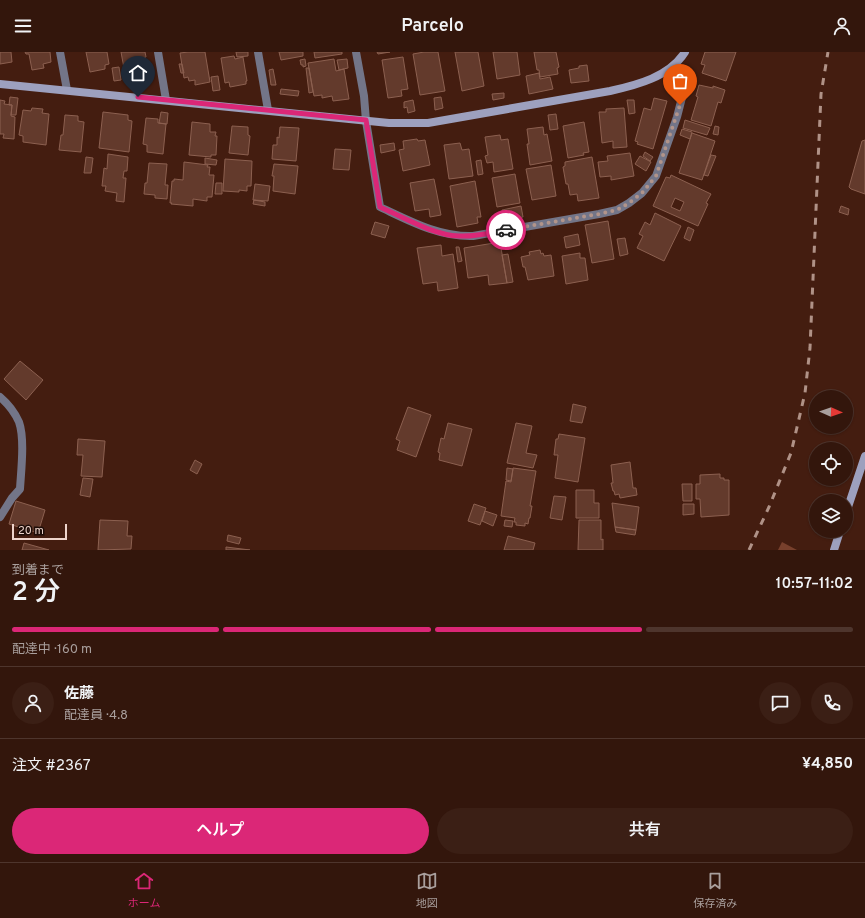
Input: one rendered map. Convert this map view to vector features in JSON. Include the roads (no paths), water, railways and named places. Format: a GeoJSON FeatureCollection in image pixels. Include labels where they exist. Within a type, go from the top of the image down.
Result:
{"type":"FeatureCollection","features":[{"type":"Feature","properties":{"kind":"street"},"geometry":{"type":"LineString","coordinates":[[60,52],[67,90]]}},
{"type":"Feature","properties":{"kind":"street"},"geometry":{"type":"LineString","coordinates":[[158,52],[166,100]]}},
{"type":"Feature","properties":{"kind":"street"},"geometry":{"type":"LineString","coordinates":[[258,52],[268,110]]}},
{"type":"Feature","properties":{"kind":"street"},"geometry":{"type":"LineString","coordinates":[[356,52],[380,207],[417,224],[449,235],[473,236],[617,210],[642,193],[656,176],[677,117],[686,82],[675,65]]}},
{"type":"Feature","properties":{"kind":"street"},"geometry":{"type":"LineString","coordinates":[[0,84],[389,123],[428,123],[602,93],[634,86],[652,79],[675,65],[685,52]]}},
{"type":"Feature","properties":{"kind":"street"},"geometry":{"type":"LineString","coordinates":[[0,397],[6,402],[19,422],[22,441],[20,489],[12,498],[0,517]]}},
{"type":"Feature","properties":{"kind":"street"},"geometry":{"type":"LineString","coordinates":[[852,494],[865,456]]}},
{"type":"Feature","properties":{"kind":"street"},"geometry":{"type":"LineString","coordinates":[[834,550],[838,538]]}},
{"type":"Feature","properties":{"kind":"railway"},"geometry":{"type":"LineString","coordinates":[[749,550],[769,507],[791,453],[805,393],[810,348],[821,94],[828,52]]}}]}
